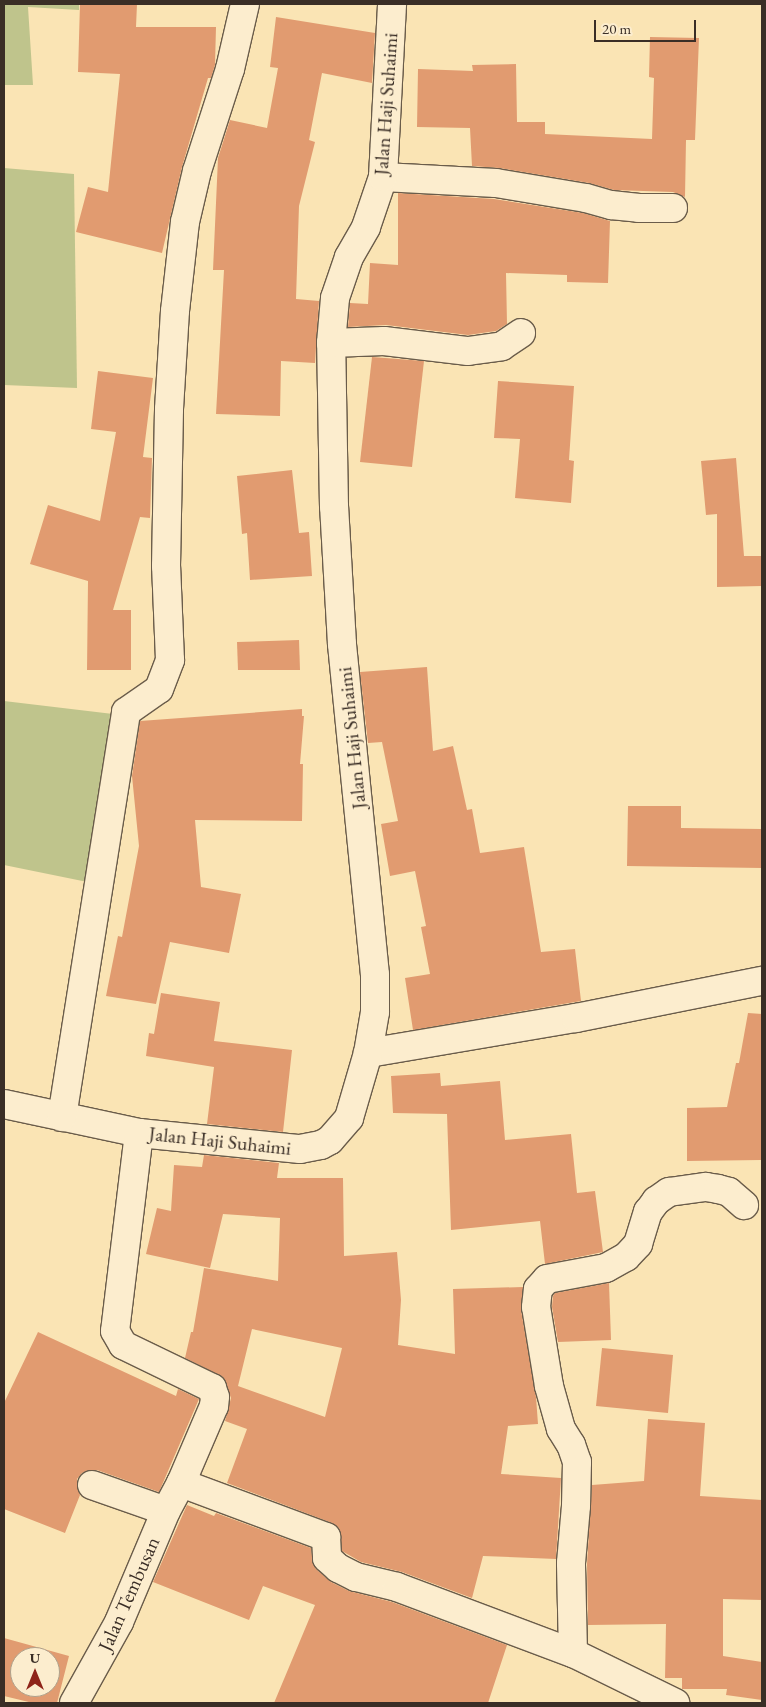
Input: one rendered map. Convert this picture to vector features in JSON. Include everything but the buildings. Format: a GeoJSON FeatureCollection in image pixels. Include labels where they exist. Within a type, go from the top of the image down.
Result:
{"type":"FeatureCollection","features":[{"type":"Feature","properties":{"kind":"street"},"geometry":{"type":"LineString","coordinates":[[62,1117],[126,712],[159,690],[170,660],[166,566],[169,409],[175,311],[185,222],[197,172],[230,69],[245,4]]}},
{"type":"Feature","properties":{"kind":"street","name":"Jalan Haji Suhaimi"},"geometry":{"type":"LineString","coordinates":[[4,1104],[139,1133],[300,1150],[321,1145],[338,1133],[349,1118],[368,1053],[375,1012],[375,975],[342,644],[334,507],[331,343],[335,298],[350,257],[366,227],[383,176],[392,4]]}},
{"type":"Feature","properties":{"kind":"street"},"geometry":{"type":"LineString","coordinates":[[383,176],[496,183],[578,196],[611,205],[639,208],[673,208]]}},
{"type":"Feature","properties":{"kind":"street"},"geometry":{"type":"LineString","coordinates":[[331,343],[384,341],[468,351],[502,346],[522,333]]}},
{"type":"Feature","properties":{"kind":"street"},"geometry":{"type":"LineString","coordinates":[[368,1053],[566,1019],[762,981]]}},
{"type":"Feature","properties":{"kind":"street","name":"Jalan Tembusan"},"geometry":{"type":"LineString","coordinates":[[74,1703],[119,1622],[166,1511],[182,1483],[214,1406],[215,1398],[212,1388],[123,1345],[116,1331],[139,1133]]}},
{"type":"Feature","properties":{"kind":"street"},"geometry":{"type":"LineString","coordinates":[[573,1653],[570,1563],[576,1506],[577,1462],[571,1445],[562,1429],[548,1386],[536,1307],[538,1289],[547,1278],[606,1268],[626,1257],[638,1244],[648,1212],[656,1201],[669,1192],[706,1187],[718,1189],[729,1192],[744,1205]]}},
{"type":"Feature","properties":{"kind":"street"},"geometry":{"type":"LineString","coordinates":[[182,1483],[326,1537],[328,1558],[338,1568],[356,1577],[397,1588],[573,1653],[675,1703]]}},
{"type":"Feature","properties":{"kind":"street"},"geometry":{"type":"LineString","coordinates":[[92,1485],[166,1511]]}},
{"type":"Feature","properties":{"kind":"green space"},"geometry":{"type":"Polygon","coordinates":[[[4,4],[79,4],[79,10],[28,7],[33,85],[4,85],[4,4]]]}},
{"type":"Feature","properties":{"kind":"green space"},"geometry":{"type":"Polygon","coordinates":[[[4,168],[74,174],[77,388],[4,385],[4,168]]]}},
{"type":"Feature","properties":{"kind":"green space"},"geometry":{"type":"Polygon","coordinates":[[[4,701],[113,714],[107,886],[4,865],[4,701]]]}}]}
